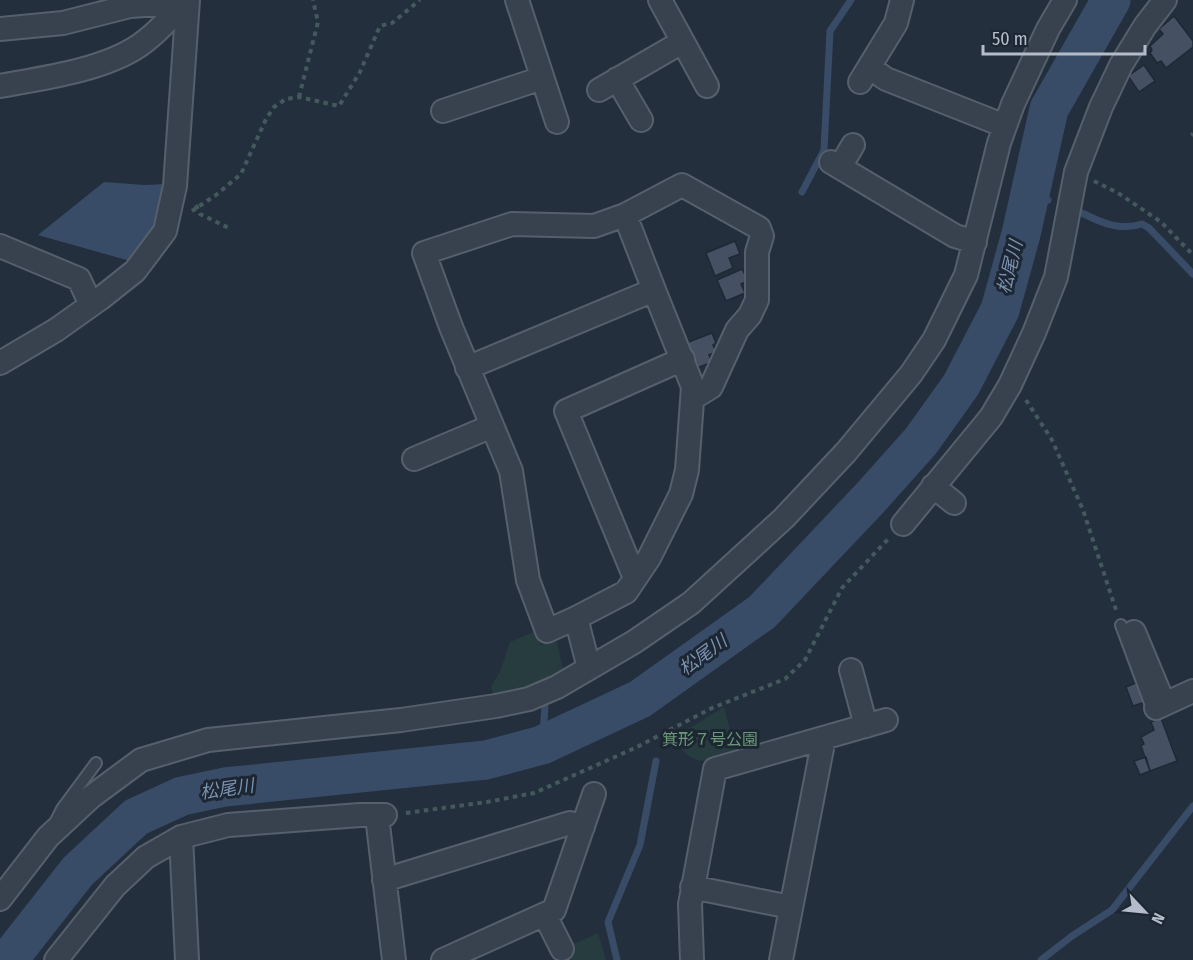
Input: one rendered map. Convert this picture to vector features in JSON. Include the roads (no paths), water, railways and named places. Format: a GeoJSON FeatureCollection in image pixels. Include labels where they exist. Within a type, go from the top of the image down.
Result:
{"type":"FeatureCollection","features":[{"type":"Feature","properties":{"kind":"street"},"geometry":{"type":"LineString","coordinates":[[517,0],[557,122]]}},
{"type":"Feature","properties":{"kind":"street"},"geometry":{"type":"LineString","coordinates":[[660,0],[707,86]]}},
{"type":"Feature","properties":{"kind":"street"},"geometry":{"type":"LineString","coordinates":[[902,0],[896,23],[865,74],[945,91],[1005,126]]}},
{"type":"Feature","properties":{"kind":"street"},"geometry":{"type":"LineString","coordinates":[[0,898],[48,837],[91,796],[141,760],[208,740],[401,720],[528,699],[557,687],[634,642],[691,603],[784,518],[846,452],[911,374],[934,340],[966,275],[1005,126],[1013,104],[1048,29],[1065,0]]}},
{"type":"Feature","properties":{"kind":"street"},"geometry":{"type":"LineString","coordinates":[[903,524],[991,417],[1013,380],[1056,277],[1076,172],[1101,107],[1121,65],[1145,26],[1165,0]]}},
{"type":"Feature","properties":{"kind":"street"},"geometry":{"type":"LineString","coordinates":[[0,29],[63,23],[130,6],[186,2]]}},
{"type":"Feature","properties":{"kind":"street"},"geometry":{"type":"LineString","coordinates":[[0,86],[114,59],[140,45],[186,2]]}},
{"type":"Feature","properties":{"kind":"street"},"geometry":{"type":"LineString","coordinates":[[0,363],[56,330],[135,271],[165,231],[175,186],[186,2]]}},
{"type":"Feature","properties":{"kind":"street"},"geometry":{"type":"LineString","coordinates":[[641,120],[608,84],[681,42]]}},
{"type":"Feature","properties":{"kind":"street"},"geometry":{"type":"LineString","coordinates":[[443,111],[542,78]]}},
{"type":"Feature","properties":{"kind":"street"},"geometry":{"type":"LineString","coordinates":[[853,145],[836,164],[954,236],[975,242]]}},
{"type":"Feature","properties":{"kind":"street"},"geometry":{"type":"LineString","coordinates":[[625,215],[693,387],[687,470],[681,494],[649,558],[626,592],[547,632],[528,580],[511,471],[467,368],[424,253],[512,224],[594,226],[625,215],[682,185],[759,228],[762,236],[758,252],[757,300],[750,315],[737,330],[711,387],[693,398]]}},
{"type":"Feature","properties":{"kind":"street"},"geometry":{"type":"LineString","coordinates":[[0,246],[79,279],[91,306]]}},
{"type":"Feature","properties":{"kind":"street"},"geometry":{"type":"LineString","coordinates":[[467,368],[654,290]]}},
{"type":"Feature","properties":{"kind":"street"},"geometry":{"type":"LineString","coordinates":[[635,578],[566,411],[683,359]]}},
{"type":"Feature","properties":{"kind":"street"},"geometry":{"type":"LineString","coordinates":[[414,459],[492,426]]}},
{"type":"Feature","properties":{"kind":"street"},"geometry":{"type":"LineString","coordinates":[[933,486],[954,503]]}},
{"type":"Feature","properties":{"kind":"street"},"geometry":{"type":"LineString","coordinates":[[576,618],[589,668]]}},
{"type":"Feature","properties":{"kind":"street"},"geometry":{"type":"LineString","coordinates":[[1128,629],[1160,706],[1193,691]]}},
{"type":"Feature","properties":{"kind":"street"},"geometry":{"type":"LineString","coordinates":[[692,960],[690,904],[692,887],[716,769],[876,723],[851,670]]}},
{"type":"Feature","properties":{"kind":"street"},"geometry":{"type":"LineString","coordinates":[[781,960],[824,738]]}},
{"type":"Feature","properties":{"kind":"street"},"geometry":{"type":"LineString","coordinates":[[443,960],[554,910],[594,794]]}},
{"type":"Feature","properties":{"kind":"street"},"geometry":{"type":"LineString","coordinates":[[56,960],[115,886],[146,857],[181,837],[228,825],[360,815],[381,816],[384,880],[394,960]]}},
{"type":"Feature","properties":{"kind":"street"},"geometry":{"type":"LineString","coordinates":[[384,880],[570,823],[583,827]]}},
{"type":"Feature","properties":{"kind":"street"},"geometry":{"type":"LineString","coordinates":[[181,837],[188,960]]}},
{"type":"Feature","properties":{"kind":"street"},"geometry":{"type":"LineString","coordinates":[[692,887],[790,907]]}},
{"type":"Feature","properties":{"kind":"street"},"geometry":{"type":"LineString","coordinates":[[545,915],[562,949]]}},
{"type":"Feature","properties":{"kind":"lane"},"geometry":{"type":"LineString","coordinates":[[48,837],[62,809],[96,763]]}},
{"type":"Feature","properties":{"kind":"water"},"geometry":{"type":"Polygon","coordinates":[[[104,182],[167,184],[150,234],[130,261],[38,235],[104,182]]]}},
{"type":"Feature","properties":{"kind":"waterway"},"geometry":{"type":"LineString","coordinates":[[802,192],[824,150],[830,31],[851,0]]}},
{"type":"Feature","properties":{"kind":"waterway","name":"松尾川"},"geometry":{"type":"LineString","coordinates":[[8,960],[78,871],[136,817],[182,796],[225,787],[486,760],[542,745],[640,699],[762,612],[921,441],[961,385],[1000,310],[1021,234],[1049,109],[1111,0]]}},
{"type":"Feature","properties":{"kind":"waterway"},"geometry":{"type":"LineString","coordinates":[[1030,192],[1048,200]]}},
{"type":"Feature","properties":{"kind":"waterway"},"geometry":{"type":"LineString","coordinates":[[1082,213],[1104,223],[1119,226],[1142,224],[1149,228],[1193,274]]}},
{"type":"Feature","properties":{"kind":"waterway"},"geometry":{"type":"LineString","coordinates":[[542,745],[545,707]]}},
{"type":"Feature","properties":{"kind":"waterway"},"geometry":{"type":"LineString","coordinates":[[617,960],[608,922],[640,845],[656,761]]}},
{"type":"Feature","properties":{"kind":"waterway"},"geometry":{"type":"LineString","coordinates":[[1041,960],[1112,910],[1193,806]]}},
{"type":"Feature","properties":{"kind":"park label","name":"箕形７号公園"},"geometry":{"type":"Point","coordinates":[710,739]}}]}
